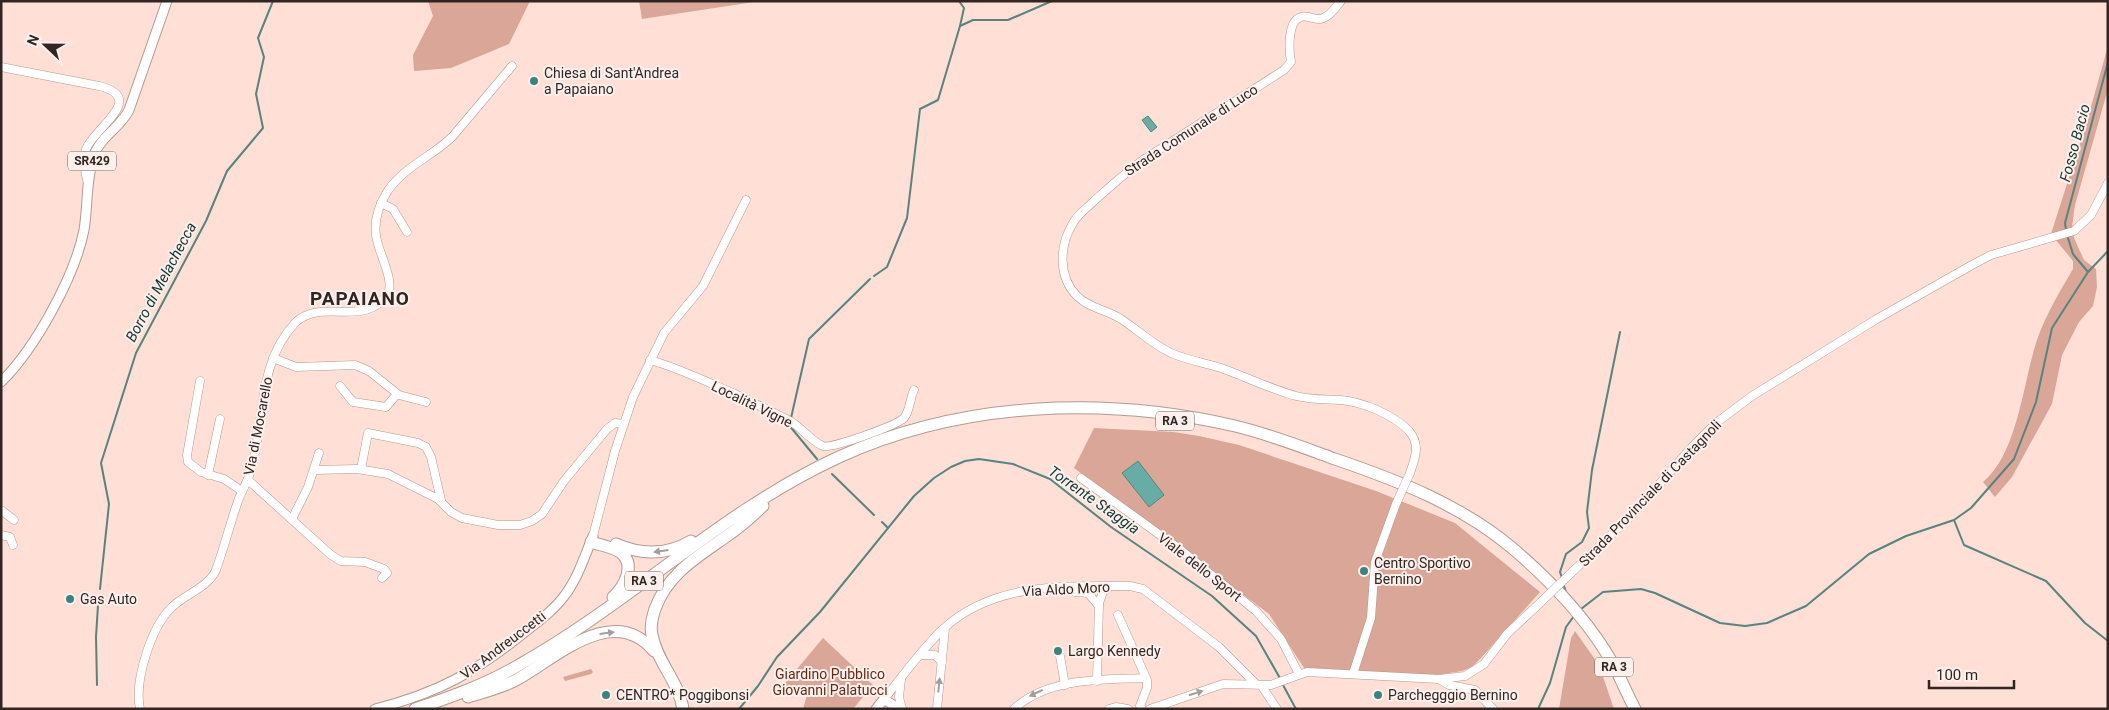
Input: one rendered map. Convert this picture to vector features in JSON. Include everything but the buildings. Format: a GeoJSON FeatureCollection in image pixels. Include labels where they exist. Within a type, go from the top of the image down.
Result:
{"type":"FeatureCollection","features":[{"type":"Feature","properties":{"kind":"highway","name":"RA 3"},"geometry":{"type":"LineString","coordinates":[[415,709],[491,679],[554,644],[752,505],[796,479],[867,445],[925,428],[976,417],[1028,409],[1083,407],[1135,409],[1237,426],[1395,479],[1433,496],[1468,515],[1510,546],[1559,598],[1612,663],[1635,709]]}},
{"type":"Feature","properties":{"kind":"highway","name":"RA 3"},"geometry":{"type":"LineString","coordinates":[[436,709],[468,697],[513,676],[562,647],[763,506],[811,478],[860,455],[892,444],[954,428],[1027,416],[1060,413],[1134,415],[1236,433],[1305,455],[1430,502],[1463,520],[1506,551],[1559,598]]}},
{"type":"Feature","properties":{"kind":"highway"},"geometry":{"type":"LineString","coordinates":[[592,539],[643,552],[662,552],[674,549],[696,538],[761,495],[796,479]]}},
{"type":"Feature","properties":{"kind":"highway"},"geometry":{"type":"LineString","coordinates":[[658,656],[651,628],[654,612],[665,587],[688,564],[741,526],[763,506]]}},
{"type":"Feature","properties":{"kind":"highway"},"geometry":{"type":"LineString","coordinates":[[491,679],[575,625],[610,600],[620,590],[628,574],[628,565],[624,556],[592,539]]}},
{"type":"Feature","properties":{"kind":"highway","name":"RA 3"},"geometry":{"type":"LineString","coordinates":[[1586,631],[1627,709]]}},
{"type":"Feature","properties":{"kind":"highway"},"geometry":{"type":"LineString","coordinates":[[468,697],[516,680],[577,642],[598,634],[618,632],[634,635],[645,641],[658,656],[678,693],[683,709]]}},
{"type":"Feature","properties":{"kind":"main road","name":"SR429"},"geometry":{"type":"LineString","coordinates":[[1,382],[17,365],[67,282],[77,257],[85,225],[89,184],[96,151],[125,117],[131,106],[167,1]]}},
{"type":"Feature","properties":{"kind":"main road","name":"Via Andreuccetti"},"geometry":{"type":"LineString","coordinates":[[375,709],[446,686],[512,642],[561,600],[571,585],[592,539]]}},
{"type":"Feature","properties":{"kind":"main road"},"geometry":{"type":"LineString","coordinates":[[876,709],[884,699]]}},
{"type":"Feature","properties":{"kind":"main road"},"geometry":{"type":"LineString","coordinates":[[884,699],[890,709]]}},
{"type":"Feature","properties":{"kind":"main road"},"geometry":{"type":"LineString","coordinates":[[884,699],[900,709]]}},
{"type":"Feature","properties":{"kind":"street","name":"Strada Comunale di Luco"},"geometry":{"type":"LineString","coordinates":[[1341,1],[1326,17],[1319,20],[1306,16],[1299,17],[1294,21],[1291,30],[1292,38],[1288,48],[1290,62],[1284,70],[1139,162],[1080,214],[1067,235],[1062,267],[1070,287],[1079,298],[1093,307],[1119,318],[1150,341],[1171,353],[1220,368],[1295,396],[1312,400],[1342,400],[1356,403],[1384,414],[1408,430],[1416,442],[1415,457],[1376,555],[1373,572],[1371,618],[1354,674]]}},
{"type":"Feature","properties":{"kind":"street","name":"Via di Mocarello"},"geometry":{"type":"LineString","coordinates":[[140,709],[140,682],[158,626],[171,608],[213,575],[242,491],[248,480],[255,454],[265,386],[273,358],[289,331],[302,318],[318,313],[367,311],[388,294],[390,282],[376,233],[376,222],[381,203],[389,189],[403,172],[443,146],[456,133],[512,66]]}},
{"type":"Feature","properties":{"kind":"street"},"geometry":{"type":"LineString","coordinates":[[1,67],[112,89],[116,94],[119,105],[117,112],[94,137],[86,150],[85,165],[89,184]]}},
{"type":"Feature","properties":{"kind":"street","name":"Strada Provinciale di Castagnoli"},"geometry":{"type":"LineString","coordinates":[[1150,709],[1224,684],[1272,684],[1296,675],[1321,672],[1439,679],[1465,676],[1477,670],[1489,658],[1506,634],[1635,512],[1691,448],[1716,423],[1752,396],[1875,320],[1972,264],[2000,252],[2074,231],[2091,215],[2108,183]]}},
{"type":"Feature","properties":{"kind":"street"},"geometry":{"type":"LineString","coordinates":[[592,539],[615,451],[633,397],[666,331],[702,289],[746,200]]}},
{"type":"Feature","properties":{"kind":"street"},"geometry":{"type":"LineString","coordinates":[[381,203],[394,209],[407,232]]}},
{"type":"Feature","properties":{"kind":"street"},"geometry":{"type":"LineString","coordinates":[[273,358],[296,368],[355,365],[369,371],[397,394],[426,402]]}},
{"type":"Feature","properties":{"kind":"street","name":"Località Vigne"},"geometry":{"type":"LineString","coordinates":[[650,360],[711,383],[788,420],[820,444],[827,447],[864,436],[902,420],[907,414],[914,390]]}},
{"type":"Feature","properties":{"kind":"street"},"geometry":{"type":"LineString","coordinates":[[200,380],[187,457],[192,466],[208,475],[224,479],[242,491]]}},
{"type":"Feature","properties":{"kind":"street"},"geometry":{"type":"LineString","coordinates":[[340,386],[353,402],[383,407],[390,404],[397,394]]}},
{"type":"Feature","properties":{"kind":"street"},"geometry":{"type":"LineString","coordinates":[[208,475],[220,419]]}},
{"type":"Feature","properties":{"kind":"street"},"geometry":{"type":"LineString","coordinates":[[314,470],[361,469],[391,475],[441,500],[455,514],[467,520],[504,526],[520,525],[532,521],[546,509],[564,481],[607,429],[615,423],[624,424]]}},
{"type":"Feature","properties":{"kind":"street"},"geometry":{"type":"LineString","coordinates":[[361,469],[368,433],[422,444],[428,449],[431,457],[441,500]]}},
{"type":"Feature","properties":{"kind":"street"},"geometry":{"type":"LineString","coordinates":[[292,519],[308,486],[319,453]]}},
{"type":"Feature","properties":{"kind":"street","name":"Viale dello Sport"},"geometry":{"type":"LineString","coordinates":[[1081,478],[1188,556],[1259,613],[1282,639],[1296,675]]}},
{"type":"Feature","properties":{"kind":"street"},"geometry":{"type":"LineString","coordinates":[[248,480],[334,558],[341,561],[365,562],[384,569],[387,573],[382,578]]}},
{"type":"Feature","properties":{"kind":"street"},"geometry":{"type":"LineString","coordinates":[[1,510],[14,520]]}},
{"type":"Feature","properties":{"kind":"street"},"geometry":{"type":"LineString","coordinates":[[1,535],[10,537],[13,545]]}},
{"type":"Feature","properties":{"kind":"street"},"geometry":{"type":"LineString","coordinates":[[1097,681],[1099,606],[1102,594],[1110,586]]}},
{"type":"Feature","properties":{"kind":"street","name":"Via Aldo Moro"},"geometry":{"type":"LineString","coordinates":[[884,699],[920,654],[945,628],[972,608],[994,598],[1020,591],[1134,586],[1146,591],[1225,652],[1258,684],[1276,709]]}},
{"type":"Feature","properties":{"kind":"street"},"geometry":{"type":"LineString","coordinates":[[1057,588],[1086,593],[1094,598],[1099,606]]}},
{"type":"Feature","properties":{"kind":"street"},"geometry":{"type":"LineString","coordinates":[[1118,615],[1148,685],[1141,704],[1142,709]]}},
{"type":"Feature","properties":{"kind":"street"},"geometry":{"type":"LineString","coordinates":[[937,709],[945,628]]}},
{"type":"Feature","properties":{"kind":"street"},"geometry":{"type":"LineString","coordinates":[[920,654],[935,655],[942,662]]}},
{"type":"Feature","properties":{"kind":"street"},"geometry":{"type":"LineString","coordinates":[[1060,656],[1065,685]]}},
{"type":"Feature","properties":{"kind":"street"},"geometry":{"type":"LineString","coordinates":[[900,709],[899,692],[901,678]]}},
{"type":"Feature","properties":{"kind":"street"},"geometry":{"type":"LineString","coordinates":[[1014,709],[1036,693],[1065,685],[1146,678]]}},
{"type":"Feature","properties":{"kind":"street"},"geometry":{"type":"LineString","coordinates":[[1439,679],[1449,685],[1475,690],[1481,694],[1493,709]]}},
{"type":"Feature","properties":{"kind":"street"},"geometry":{"type":"LineString","coordinates":[[1109,709],[1116,707],[1128,709]]}},
{"type":"Feature","properties":{"kind":"green space"},"geometry":{"type":"Polygon","coordinates":[[[428,1],[530,1],[509,44],[451,68],[414,71],[413,55],[433,16],[428,1]]]}},
{"type":"Feature","properties":{"kind":"green space"},"geometry":{"type":"Polygon","coordinates":[[[639,1],[754,1],[754,2],[642,19],[639,1]]]}},
{"type":"Feature","properties":{"kind":"green space"},"geometry":{"type":"Polygon","coordinates":[[[2108,46],[2108,89],[2075,205],[2072,227],[2074,238],[2084,260],[2096,269],[2097,287],[2093,306],[2079,322],[2062,355],[2052,404],[2012,477],[1995,497],[1983,482],[1995,469],[2005,453],[2018,414],[2038,337],[2073,269],[2073,261],[2051,234],[2087,121],[2108,46]]]}},
{"type":"Feature","properties":{"kind":"green space","name":"Centro Sportivo Bernino"},"geometry":{"type":"Polygon","coordinates":[[[1094,428],[1173,432],[1199,436],[1239,445],[1376,491],[1455,523],[1540,592],[1481,658],[1472,667],[1462,671],[1437,675],[1304,668],[1269,614],[1074,468],[1094,428]]]}},
{"type":"Feature","properties":{"kind":"green space"},"geometry":{"type":"Polygon","coordinates":[[[1575,631],[1599,665],[1614,709],[1559,709],[1571,638],[1575,631]]]}},
{"type":"Feature","properties":{"kind":"green space","name":"Giardino Pubblico Giovanni Palatucci"},"geometry":{"type":"Polygon","coordinates":[[[823,638],[873,685],[853,709],[803,709],[807,695],[781,688],[823,638]]]}},
{"type":"Feature","properties":{"kind":"green space"},"geometry":{"type":"Polygon","coordinates":[[[591,669],[593,672],[591,674],[565,681],[563,677],[591,669]]]}},
{"type":"Feature","properties":{"kind":"water"},"geometry":{"type":"Polygon","coordinates":[[[1148,116],[1157,127],[1151,132],[1142,120],[1148,116]]]}},
{"type":"Feature","properties":{"kind":"water"},"geometry":{"type":"Polygon","coordinates":[[[1138,461],[1164,495],[1149,507],[1122,473],[1138,461]]]}},
{"type":"Feature","properties":{"kind":"waterway","name":"Borro di Melachecca"},"geometry":{"type":"LineString","coordinates":[[100,589],[109,504],[101,463],[136,353],[206,221],[227,171],[263,128],[256,94],[264,57],[258,38],[273,1]]}},
{"type":"Feature","properties":{"kind":"waterway"},"geometry":{"type":"LineString","coordinates":[[874,276],[887,267],[907,218],[920,109],[938,100],[964,8],[959,1]]}},
{"type":"Feature","properties":{"kind":"waterway"},"geometry":{"type":"LineString","coordinates":[[960,26],[973,20],[1008,20],[1052,1]]}},
{"type":"Feature","properties":{"kind":"waterway","name":"Fosso Bacio"},"geometry":{"type":"LineString","coordinates":[[2066,230],[2065,223],[2108,62]]}},
{"type":"Feature","properties":{"kind":"waterway","name":"Fosso Bacio"},"geometry":{"type":"LineString","coordinates":[[2068,238],[2073,254],[2088,272]]}},
{"type":"Feature","properties":{"kind":"waterway"},"geometry":{"type":"LineString","coordinates":[[1581,609],[1603,592],[1641,589],[1655,593],[1720,623],[1745,626],[1767,623],[1806,606],[1869,554],[1906,536],[1954,520],[1971,508],[2014,459],[2036,402],[2052,328],[2088,272],[2108,251]]}},
{"type":"Feature","properties":{"kind":"waterway"},"geometry":{"type":"LineString","coordinates":[[791,418],[809,339],[870,279]]}},
{"type":"Feature","properties":{"kind":"waterway"},"geometry":{"type":"LineString","coordinates":[[1562,578],[1560,572],[1566,554],[1582,542],[1589,528],[1587,512],[1592,470],[1620,332]]}},
{"type":"Feature","properties":{"kind":"waterway"},"geometry":{"type":"LineString","coordinates":[[788,424],[817,459]]}},
{"type":"Feature","properties":{"kind":"waterway","name":"Torrente Staggia"},"geometry":{"type":"LineString","coordinates":[[739,709],[758,686],[777,657],[820,612],[914,496],[934,478],[951,467],[965,461],[979,459],[1013,464],[1050,479],[1111,527],[1212,596],[1256,636],[1281,680]]}},
{"type":"Feature","properties":{"kind":"waterway"},"geometry":{"type":"LineString","coordinates":[[832,474],[874,515]]}},
{"type":"Feature","properties":{"kind":"waterway"},"geometry":{"type":"LineString","coordinates":[[1954,520],[1964,545],[2046,581],[2085,623],[2108,641]]}},
{"type":"Feature","properties":{"kind":"waterway"},"geometry":{"type":"LineString","coordinates":[[882,522],[888,528]]}},
{"type":"Feature","properties":{"kind":"waterway"},"geometry":{"type":"LineString","coordinates":[[1563,583],[1567,595]]}},
{"type":"Feature","properties":{"kind":"waterway","name":"Borro di Melachecca"},"geometry":{"type":"LineString","coordinates":[[97,685],[96,637],[98,605]]}},
{"type":"Feature","properties":{"kind":"waterway"},"geometry":{"type":"LineString","coordinates":[[1538,709],[1550,683],[1566,627],[1574,616]]}},
{"type":"Feature","properties":{"kind":"waterway","name":"Torrente Staggia"},"geometry":{"type":"LineString","coordinates":[[1283,685],[1296,709]]}},
{"type":"Feature","properties":{"kind":"place","name":"Chiesa di Sant'Andrea a Papaiano"},"geometry":{"type":"Point","coordinates":[534,81]}},
{"type":"Feature","properties":{"kind":"place","name":"Centro Sportivo Bernino"},"geometry":{"type":"Point","coordinates":[1364,571]}},
{"type":"Feature","properties":{"kind":"place","name":"Gas Auto"},"geometry":{"type":"Point","coordinates":[70,599]}},
{"type":"Feature","properties":{"kind":"place","name":"Largo Kennedy"},"geometry":{"type":"Point","coordinates":[1058,651]}},
{"type":"Feature","properties":{"kind":"place","name":"CENTRO* Poggibonsi"},"geometry":{"type":"Point","coordinates":[606,695]}},
{"type":"Feature","properties":{"kind":"place","name":"Parchegggio Bernino"},"geometry":{"type":"Point","coordinates":[1378,695]}},
{"type":"Feature","properties":{"kind":"district","name":"PAPAIANO"},"geometry":{"type":"Point","coordinates":[360,298]}}]}
